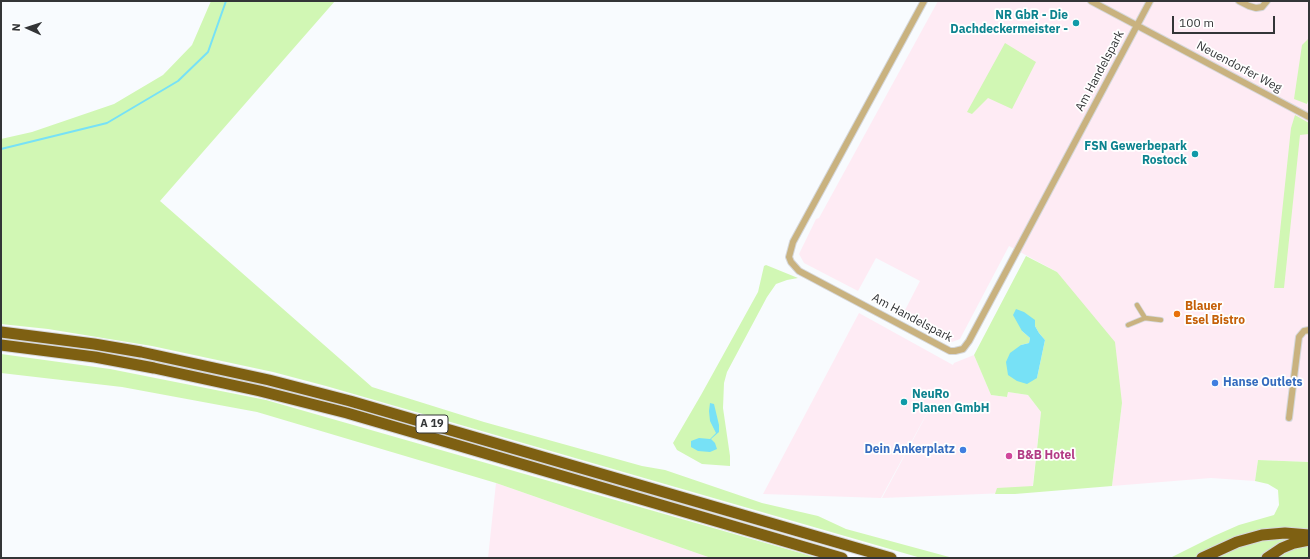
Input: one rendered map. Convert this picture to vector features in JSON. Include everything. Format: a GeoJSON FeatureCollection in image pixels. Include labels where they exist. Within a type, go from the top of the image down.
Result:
{"type":"FeatureCollection","features":[{"type":"Feature","properties":{"kind":"highway","name":"A 19"},"geometry":{"type":"LineString","coordinates":[[1,332],[94,344],[141,352],[269,380],[350,401],[891,558]]}},
{"type":"Feature","properties":{"kind":"highway","name":"A 19"},"geometry":{"type":"LineString","coordinates":[[1,345],[95,357],[260,391],[414,432],[842,558]]}},
{"type":"Feature","properties":{"kind":"highway"},"geometry":{"type":"LineString","coordinates":[[1202,558],[1237,542],[1262,535],[1285,533],[1309,535]]}},
{"type":"Feature","properties":{"kind":"highway"},"geometry":{"type":"LineString","coordinates":[[1267,558],[1282,548],[1294,543],[1309,540]]}},
{"type":"Feature","properties":{"kind":"street","name":"Am Handelspark"},"geometry":{"type":"LineString","coordinates":[[924,1],[793,242],[789,257],[791,262],[800,271],[950,351],[955,352],[963,349],[969,341],[1136,26]]}},
{"type":"Feature","properties":{"kind":"street","name":"Neuendorfer Weg"},"geometry":{"type":"LineString","coordinates":[[1091,1],[1309,117]]}},
{"type":"Feature","properties":{"kind":"street"},"geometry":{"type":"LineString","coordinates":[[1136,26],[1150,1]]}},
{"type":"Feature","properties":{"kind":"street"},"geometry":{"type":"LineString","coordinates":[[1239,1],[1256,8],[1262,6],[1267,1]]}},
{"type":"Feature","properties":{"kind":"street"},"geometry":{"type":"LineString","coordinates":[[1137,305],[1145,318]]}},
{"type":"Feature","properties":{"kind":"street"},"geometry":{"type":"LineString","coordinates":[[1128,325],[1145,318],[1161,320]]}},
{"type":"Feature","properties":{"kind":"street"},"geometry":{"type":"LineString","coordinates":[[1290,418],[1299,337],[1304,331],[1309,330]]}},
{"type":"Feature","properties":{"kind":"shaded area"},"geometry":{"type":"Polygon","coordinates":[[[938,1],[1309,1],[1309,98],[1307,104],[1309,105],[1309,462],[1258,460],[1255,481],[1211,478],[1112,486],[1122,403],[1057,272],[1009,246],[960,339],[952,342],[902,316],[920,281],[876,258],[858,291],[804,263],[799,254],[816,219],[819,218],[938,1]]]}},
{"type":"Feature","properties":{"kind":"shaded area"},"geometry":{"type":"Polygon","coordinates":[[[859,313],[953,365],[881,498],[763,494],[859,313]]]}},
{"type":"Feature","properties":{"kind":"shaded area"},"geometry":{"type":"Polygon","coordinates":[[[974,355],[991,395],[1007,397],[1008,392],[1028,395],[1041,412],[1032,492],[882,498],[954,363],[974,355]]]}},
{"type":"Feature","properties":{"kind":"shaded area"},"geometry":{"type":"Polygon","coordinates":[[[496,483],[711,558],[488,558],[496,483]]]}},
{"type":"Feature","properties":{"kind":"green space"},"geometry":{"type":"Polygon","coordinates":[[[211,1],[335,1],[160,201],[372,387],[484,422],[642,466],[665,470],[762,503],[818,516],[846,529],[953,558],[921,558],[273,372],[152,346],[48,329],[1,324],[1,139],[32,132],[114,104],[163,75],[192,45],[211,1]]]}},
{"type":"Feature","properties":{"kind":"green space"},"geometry":{"type":"Polygon","coordinates":[[[1309,38],[1309,98],[1307,104],[1294,99],[1302,45],[1309,38]]]}},
{"type":"Feature","properties":{"kind":"green space"},"geometry":{"type":"Polygon","coordinates":[[[1005,43],[1036,62],[1012,109],[988,98],[972,114],[967,112],[1005,43]]]}},
{"type":"Feature","properties":{"kind":"green space"},"geometry":{"type":"Polygon","coordinates":[[[1295,115],[1309,123],[1309,134],[1300,135],[1284,288],[1274,288],[1291,128],[1295,115]]]}},
{"type":"Feature","properties":{"kind":"green space"},"geometry":{"type":"Polygon","coordinates":[[[1026,256],[1057,272],[1115,342],[1122,403],[1112,486],[1015,494],[995,494],[997,488],[1033,486],[1041,412],[1028,395],[1008,392],[1007,397],[991,395],[974,355],[1026,256]],[[1035,320],[1022,331],[1030,338],[1029,343],[1021,345],[1037,378],[1045,340],[1035,326],[1035,320]]]}},
{"type":"Feature","properties":{"kind":"green space"},"geometry":{"type":"Polygon","coordinates":[[[766,265],[798,278],[776,284],[767,297],[727,372],[724,383],[723,408],[730,466],[702,464],[677,450],[673,443],[758,292],[764,266],[766,265]]]}},
{"type":"Feature","properties":{"kind":"green space"},"geometry":{"type":"Polygon","coordinates":[[[1,354],[110,369],[266,400],[818,558],[711,558],[496,483],[257,412],[122,387],[1,373],[1,354]]]}},
{"type":"Feature","properties":{"kind":"green space"},"geometry":{"type":"Polygon","coordinates":[[[1258,460],[1309,462],[1309,531],[1295,530],[1201,554],[1195,558],[1170,558],[1239,525],[1274,515],[1279,505],[1278,490],[1268,484],[1255,481],[1258,460]]]}},
{"type":"Feature","properties":{"kind":"green space"},"geometry":{"type":"Polygon","coordinates":[[[1302,536],[1262,558],[1209,558],[1256,540],[1302,536]]]}},
{"type":"Feature","properties":{"kind":"green space"},"geometry":{"type":"Polygon","coordinates":[[[1309,544],[1309,558],[1272,558],[1282,552],[1309,544]]]}},
{"type":"Feature","properties":{"kind":"water"},"geometry":{"type":"Polygon","coordinates":[[[1016,309],[1024,312],[1035,320],[1035,326],[1045,340],[1037,378],[1027,384],[1017,381],[1008,375],[1006,362],[1010,353],[1021,345],[1029,343],[1030,338],[1022,331],[1013,315],[1016,309]]]}},
{"type":"Feature","properties":{"kind":"water"},"geometry":{"type":"Polygon","coordinates":[[[710,403],[714,404],[719,425],[719,432],[711,439],[715,443],[717,449],[710,452],[698,451],[691,447],[691,441],[699,438],[710,439],[716,433],[710,421],[710,403]]]}},
{"type":"Feature","properties":{"kind":"waterway"},"geometry":{"type":"LineString","coordinates":[[1,149],[107,123],[178,81],[208,52],[226,1]]}},
{"type":"Feature","properties":{"kind":"place","name":"NR GbR - Die Dachdeckermeister -"},"geometry":{"type":"Point","coordinates":[1076,23]}},
{"type":"Feature","properties":{"kind":"place","name":"FSN Gewerbepark Rostock"},"geometry":{"type":"Point","coordinates":[1195,154]}},
{"type":"Feature","properties":{"kind":"place","name":"Blauer Esel Bistro"},"geometry":{"type":"Point","coordinates":[1177,314]}},
{"type":"Feature","properties":{"kind":"place","name":"Hanse Outlets"},"geometry":{"type":"Point","coordinates":[1215,383]}},
{"type":"Feature","properties":{"kind":"place","name":"NeuRo Planen GmbH"},"geometry":{"type":"Point","coordinates":[904,402]}},
{"type":"Feature","properties":{"kind":"place","name":"Dein Ankerplatz"},"geometry":{"type":"Point","coordinates":[963,450]}},
{"type":"Feature","properties":{"kind":"place","name":"B&B Hotel"},"geometry":{"type":"Point","coordinates":[1009,456]}}]}
